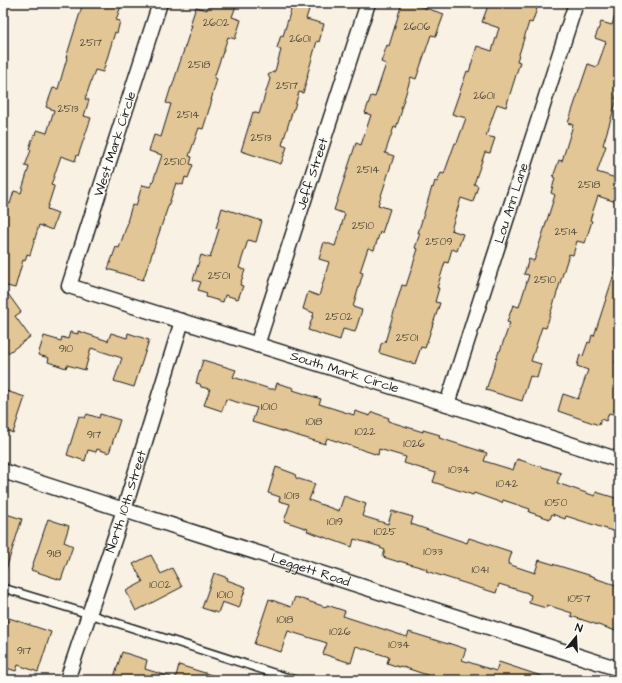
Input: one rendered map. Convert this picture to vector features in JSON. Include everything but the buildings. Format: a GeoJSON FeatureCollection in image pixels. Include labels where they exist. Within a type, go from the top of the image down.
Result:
{"type":"FeatureCollection","features":[{"type":"Feature","properties":{"kind":"street","name":"West Mark Circle"},"geometry":{"type":"LineString","coordinates":[[69,286],[160,3]]}},
{"type":"Feature","properties":{"kind":"street","name":"Jeff Street"},"geometry":{"type":"LineString","coordinates":[[257,344],[368,3]]}},
{"type":"Feature","properties":{"kind":"street","name":"Lou Ann Lane"},"geometry":{"type":"LineString","coordinates":[[446,404],[576,3]]}},
{"type":"Feature","properties":{"kind":"street","name":"South Mark Circle"},"geometry":{"type":"LineString","coordinates":[[69,286],[257,344],[619,460]]}},
{"type":"Feature","properties":{"kind":"street","name":"North 10th Street"},"geometry":{"type":"LineString","coordinates":[[67,680],[124,510],[182,321]]}},
{"type":"Feature","properties":{"kind":"street","name":"Leggett Road"},"geometry":{"type":"LineString","coordinates":[[3,471],[619,668]]}},
{"type":"Feature","properties":{"kind":"lane"},"geometry":{"type":"LineString","coordinates":[[3,588],[295,680]]}}]}
